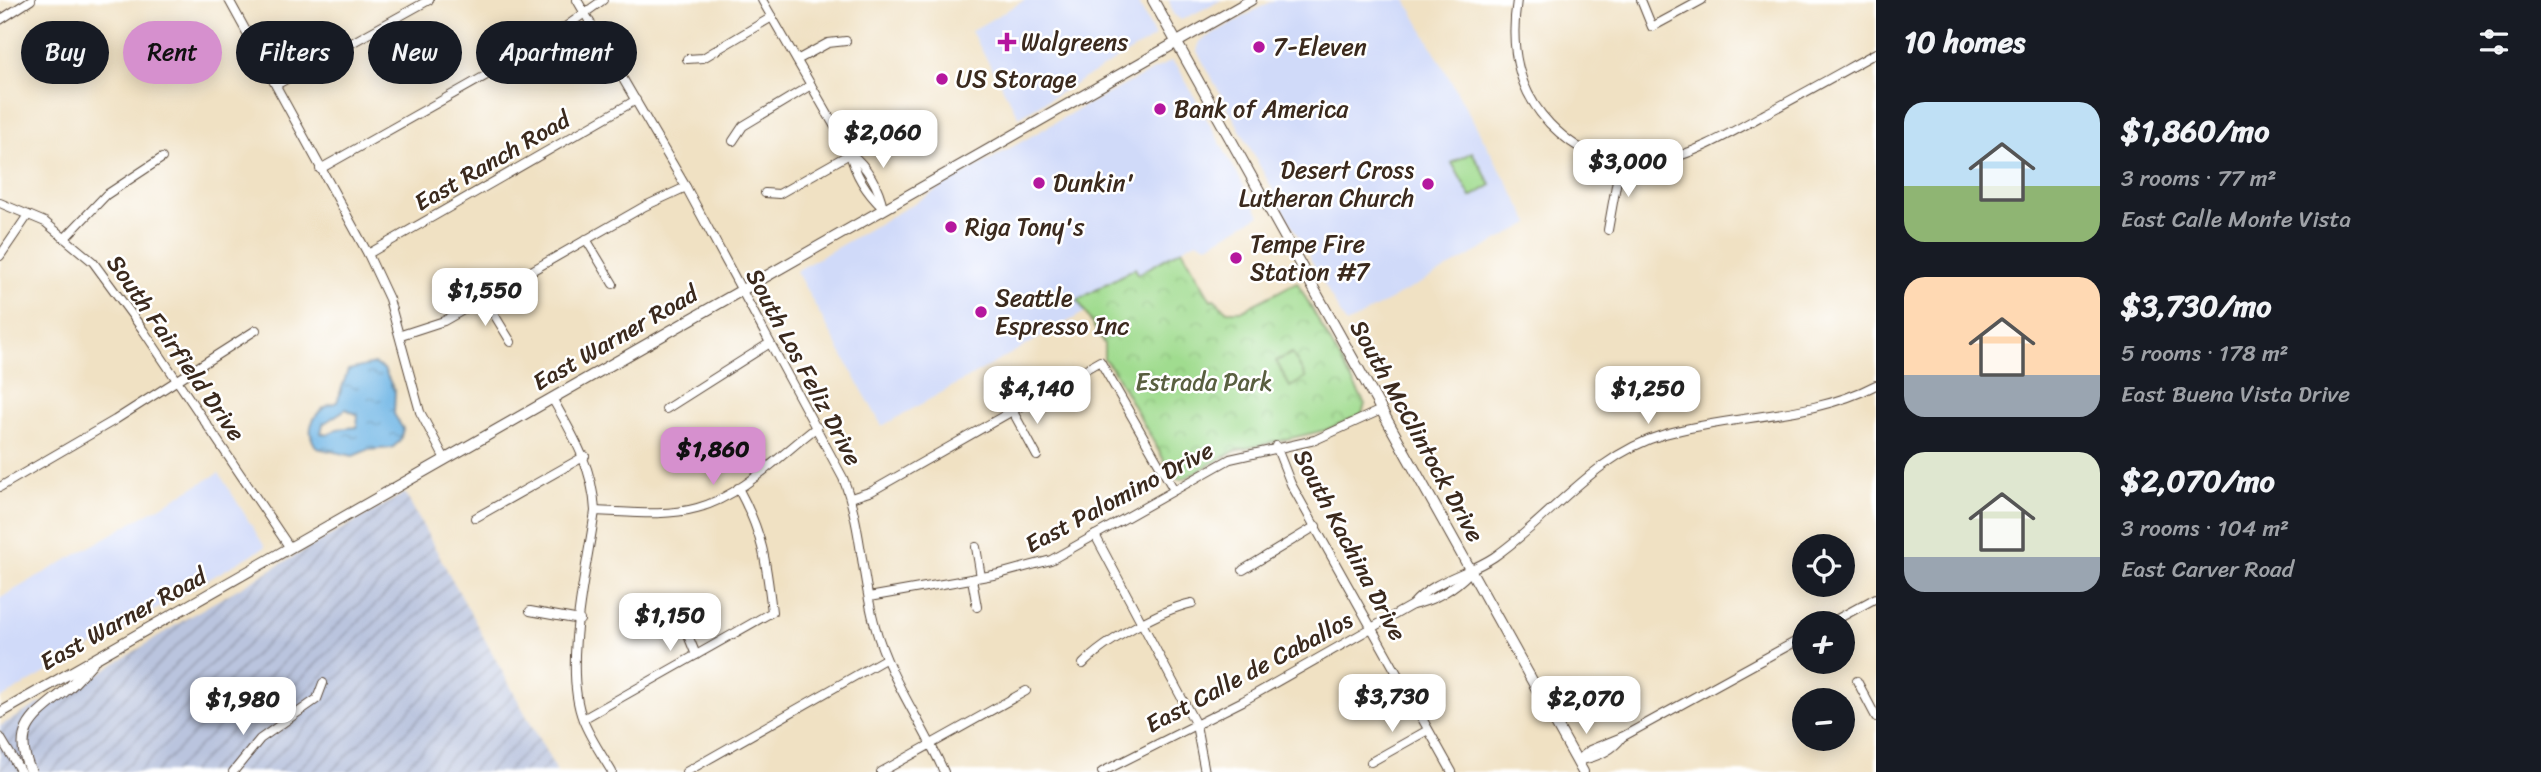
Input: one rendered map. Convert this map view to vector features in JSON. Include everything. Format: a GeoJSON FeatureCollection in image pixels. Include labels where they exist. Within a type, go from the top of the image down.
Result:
{"type":"FeatureCollection","features":[{"type":"Feature","properties":{"kind":"main road","name":"South McClintock Drive"},"geometry":{"type":"LineString","coordinates":[[1153,0],[1583,772]]}},
{"type":"Feature","properties":{"kind":"main road","name":"East Warner Road"},"geometry":{"type":"LineString","coordinates":[[0,713],[1251,0]]}},
{"type":"Feature","properties":{"kind":"main road"},"geometry":{"type":"LineString","coordinates":[[31,772],[23,745],[32,718],[66,691],[100,655]]}},
{"type":"Feature","properties":{"kind":"street"},"geometry":{"type":"LineString","coordinates":[[276,85],[429,0]]}},
{"type":"Feature","properties":{"kind":"street","name":"South Los Feliz Drive"},"geometry":{"type":"LineString","coordinates":[[577,0],[686,187],[817,428],[851,498],[869,597],[885,659],[932,743],[944,772]]}},
{"type":"Feature","properties":{"kind":"street"},"geometry":{"type":"LineString","coordinates":[[320,169],[540,45],[603,0]]}},
{"type":"Feature","properties":{"kind":"street"},"geometry":{"type":"LineString","coordinates":[[762,0],[850,153],[853,166],[872,197],[883,208]]}},
{"type":"Feature","properties":{"kind":"street"},"geometry":{"type":"LineString","coordinates":[[1517,0],[1513,26],[1514,59],[1527,92],[1543,117],[1561,135],[1589,152],[1620,163],[1649,164],[1676,160],[1712,144],[1876,54]]}},
{"type":"Feature","properties":{"kind":"street"},"geometry":{"type":"LineString","coordinates":[[1641,0],[1652,27],[1702,0]]}},
{"type":"Feature","properties":{"kind":"street"},"geometry":{"type":"LineString","coordinates":[[0,20],[26,1]]}},
{"type":"Feature","properties":{"kind":"street"},"geometry":{"type":"LineString","coordinates":[[231,1],[368,254],[389,299],[401,335],[420,412],[445,459]]}},
{"type":"Feature","properties":{"kind":"street"},"geometry":{"type":"LineString","coordinates":[[687,59],[703,58],[772,17]]}},
{"type":"Feature","properties":{"kind":"street"},"geometry":{"type":"LineString","coordinates":[[797,60],[828,43],[846,41]]}},
{"type":"Feature","properties":{"kind":"street"},"geometry":{"type":"LineString","coordinates":[[733,141],[743,126],[811,85]]}},
{"type":"Feature","properties":{"kind":"street","name":"East Ranch Road"},"geometry":{"type":"LineString","coordinates":[[368,254],[636,100]]}},
{"type":"Feature","properties":{"kind":"street"},"geometry":{"type":"LineString","coordinates":[[765,193],[779,194],[885,134],[893,120]]}},
{"type":"Feature","properties":{"kind":"street"},"geometry":{"type":"LineString","coordinates":[[66,237],[106,195],[162,158]]}},
{"type":"Feature","properties":{"kind":"street"},"geometry":{"type":"LineString","coordinates":[[1608,230],[1620,163]]}},
{"type":"Feature","properties":{"kind":"street"},"geometry":{"type":"LineString","coordinates":[[401,335],[426,329],[645,206],[686,187]]}},
{"type":"Feature","properties":{"kind":"street","name":"South Fairfield Drive"},"geometry":{"type":"LineString","coordinates":[[0,203],[45,222],[93,262],[117,293],[290,548]]}},
{"type":"Feature","properties":{"kind":"street"},"geometry":{"type":"LineString","coordinates":[[0,256],[28,215]]}},
{"type":"Feature","properties":{"kind":"street"},"geometry":{"type":"LineString","coordinates":[[586,239],[613,284]]}},
{"type":"Feature","properties":{"kind":"street"},"geometry":{"type":"LineString","coordinates":[[484,298],[511,342]]}},
{"type":"Feature","properties":{"kind":"street"},"geometry":{"type":"LineString","coordinates":[[0,487],[115,420],[257,330]]}},
{"type":"Feature","properties":{"kind":"street"},"geometry":{"type":"LineString","coordinates":[[666,409],[770,344]]}},
{"type":"Feature","properties":{"kind":"street"},"geometry":{"type":"LineString","coordinates":[[851,498],[872,491],[1100,361],[1174,490]]}},
{"type":"Feature","properties":{"kind":"street"},"geometry":{"type":"LineString","coordinates":[[1471,571],[1494,557],[1577,483],[1620,453],[1663,435],[1814,407],[1876,386]]}},
{"type":"Feature","properties":{"kind":"street"},"geometry":{"type":"LineString","coordinates":[[552,398],[584,456],[594,493],[595,511],[580,620],[575,684],[583,719],[612,772]]}},
{"type":"Feature","properties":{"kind":"street"},"geometry":{"type":"LineString","coordinates":[[1012,410],[1037,456]]}},
{"type":"Feature","properties":{"kind":"street","name":"East Palomino Drive"},"geometry":{"type":"LineString","coordinates":[[869,597],[976,578],[1051,560],[1230,459],[1276,446],[1315,440],[1381,410]]}},
{"type":"Feature","properties":{"kind":"street"},"geometry":{"type":"LineString","coordinates":[[595,511],[668,512],[695,509],[717,502],[817,428]]}},
{"type":"Feature","properties":{"kind":"street","name":"South Kachina Drive"},"geometry":{"type":"LineString","coordinates":[[1276,446],[1292,484],[1452,772]]}},
{"type":"Feature","properties":{"kind":"street"},"geometry":{"type":"LineString","coordinates":[[475,518],[584,456]]}},
{"type":"Feature","properties":{"kind":"street"},"geometry":{"type":"LineString","coordinates":[[583,719],[772,612],[766,562],[756,522],[738,488]]}},
{"type":"Feature","properties":{"kind":"street"},"geometry":{"type":"LineString","coordinates":[[1243,570],[1316,526]]}},
{"type":"Feature","properties":{"kind":"street"},"geometry":{"type":"LineString","coordinates":[[1095,535],[1196,724],[1205,772]]}},
{"type":"Feature","properties":{"kind":"street"},"geometry":{"type":"LineString","coordinates":[[976,547],[977,607]]}},
{"type":"Feature","properties":{"kind":"street","name":"East Calle de Caballos"},"geometry":{"type":"LineString","coordinates":[[1102,772],[1196,724],[1412,605],[1429,601],[1459,584],[1471,571]]}},
{"type":"Feature","properties":{"kind":"street"},"geometry":{"type":"LineString","coordinates":[[1852,611],[1876,598]]}},
{"type":"Feature","properties":{"kind":"street"},"geometry":{"type":"LineString","coordinates":[[1083,664],[1095,652],[1143,625],[1176,607],[1192,603]]}},
{"type":"Feature","properties":{"kind":"street"},"geometry":{"type":"LineString","coordinates":[[530,611],[580,620]]}},
{"type":"Feature","properties":{"kind":"street"},"geometry":{"type":"LineString","coordinates":[[678,611],[696,655]]}},
{"type":"Feature","properties":{"kind":"street"},"geometry":{"type":"LineString","coordinates":[[1577,761],[1616,746],[1622,737],[1792,644]]}},
{"type":"Feature","properties":{"kind":"street"},"geometry":{"type":"LineString","coordinates":[[686,772],[885,659]]}},
{"type":"Feature","properties":{"kind":"street"},"geometry":{"type":"LineString","coordinates":[[1857,681],[1876,717]]}},
{"type":"Feature","properties":{"kind":"street"},"geometry":{"type":"LineString","coordinates":[[233,772],[260,740],[317,699],[323,683]]}},
{"type":"Feature","properties":{"kind":"street"},"geometry":{"type":"LineString","coordinates":[[881,772],[1026,691]]}},
{"type":"Feature","properties":{"kind":"street"},"geometry":{"type":"LineString","coordinates":[[1371,762],[1428,730]]}},
{"type":"Feature","properties":{"kind":"street"},"geometry":{"type":"LineString","coordinates":[[0,737],[21,772]]}},
{"type":"Feature","properties":{"kind":"shaded area"},"geometry":{"type":"Polygon","coordinates":[[[1025,0],[1137,0],[1155,37],[1019,117],[971,31],[1025,0]]]}},
{"type":"Feature","properties":{"kind":"shaded area"},"geometry":{"type":"Polygon","coordinates":[[[1169,0],[1222,0],[1181,20],[1173,14],[1169,0]]]}},
{"type":"Feature","properties":{"kind":"shaded area"},"geometry":{"type":"Polygon","coordinates":[[[1274,0],[1406,0],[1530,223],[1346,324],[1197,51],[1200,41],[1274,0]]]}},
{"type":"Feature","properties":{"kind":"shaded area"},"geometry":{"type":"Polygon","coordinates":[[[1171,61],[1178,67],[1260,215],[1208,245],[1196,241],[1138,274],[1135,269],[1078,300],[1085,312],[882,426],[796,271],[1075,111],[1171,61]]]}},
{"type":"Feature","properties":{"kind":"shaded area"},"geometry":{"type":"Polygon","coordinates":[[[219,473],[265,547],[0,699],[0,598],[219,473]]]}},
{"type":"Feature","properties":{"kind":"shaded area"},"geometry":{"type":"Polygon","coordinates":[[[405,493],[557,772],[0,772],[0,726],[37,705],[69,693],[192,615],[405,493]]]}},
{"type":"Feature","properties":{"kind":"green space"},"geometry":{"type":"Polygon","coordinates":[[[1472,152],[1491,185],[1471,197],[1452,163],[1472,152]]]}},
{"type":"Feature","properties":{"kind":"green space","name":"Estrada Park"},"geometry":{"type":"Polygon","coordinates":[[[1182,249],[1211,300],[1214,299],[1227,311],[1241,311],[1297,282],[1365,404],[1362,414],[1326,430],[1235,451],[1183,479],[1174,478],[1112,368],[1104,359],[1104,344],[1078,300],[1135,268],[1138,274],[1182,249]]]}},
{"type":"Feature","properties":{"kind":"green space"},"geometry":{"type":"Polygon","coordinates":[[[1292,353],[1306,378],[1290,387],[1276,361],[1292,353]]]}},
{"type":"Feature","properties":{"kind":"water"},"geometry":{"type":"Polygon","coordinates":[[[374,364],[384,369],[395,392],[394,414],[403,429],[400,441],[392,448],[367,450],[353,456],[317,448],[313,441],[311,426],[317,414],[337,402],[348,370],[374,364]],[[346,409],[323,424],[321,433],[327,435],[337,429],[357,427],[358,415],[346,409]]]}},
{"type":"Feature","properties":{"kind":"place","name":"Walgreens"},"geometry":{"type":"Point","coordinates":[1007,42]}},
{"type":"Feature","properties":{"kind":"place","name":"7-Eleven"},"geometry":{"type":"Point","coordinates":[1259,47]}},
{"type":"Feature","properties":{"kind":"place","name":"US Storage"},"geometry":{"type":"Point","coordinates":[942,79]}},
{"type":"Feature","properties":{"kind":"place","name":"Bank of America"},"geometry":{"type":"Point","coordinates":[1160,109]}},
{"type":"Feature","properties":{"kind":"place","name":"Dunkin'"},"geometry":{"type":"Point","coordinates":[1039,183]}},
{"type":"Feature","properties":{"kind":"place","name":"Desert Cross Lutheran Church"},"geometry":{"type":"Point","coordinates":[1428,184]}},
{"type":"Feature","properties":{"kind":"place","name":"Riga Tony's"},"geometry":{"type":"Point","coordinates":[951,227]}},
{"type":"Feature","properties":{"kind":"place","name":"Tempe Fire Station #7"},"geometry":{"type":"Point","coordinates":[1236,258]}},
{"type":"Feature","properties":{"kind":"place","name":"Seattle Espresso Inc"},"geometry":{"type":"Point","coordinates":[981,312]}}]}
